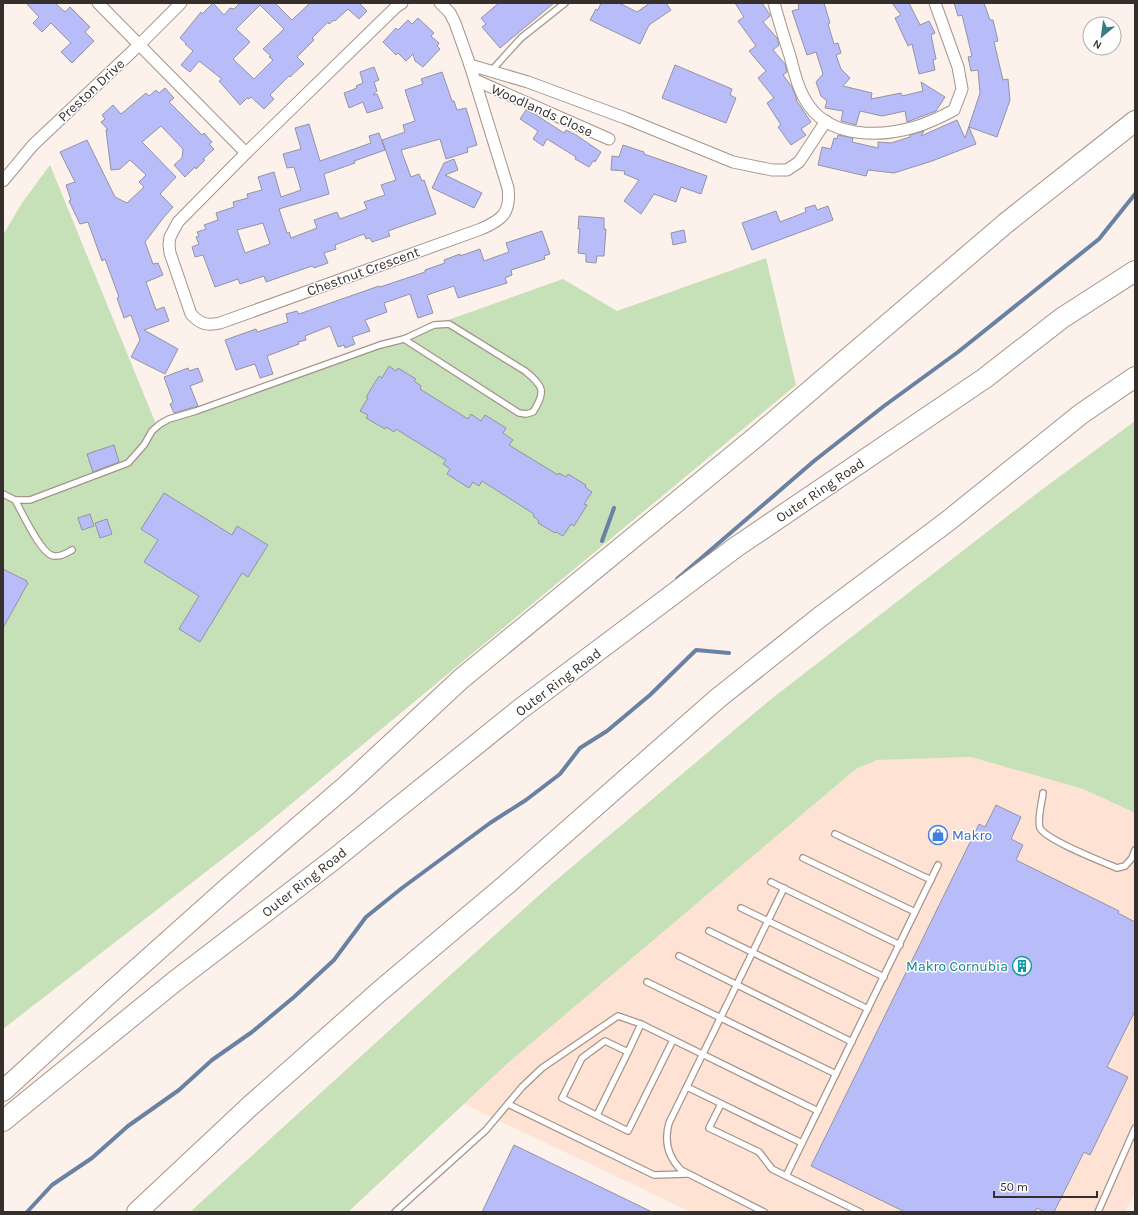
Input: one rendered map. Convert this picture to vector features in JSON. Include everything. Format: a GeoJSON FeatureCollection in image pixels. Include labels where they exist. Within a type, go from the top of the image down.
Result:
{"type":"FeatureCollection","features":[{"type":"Feature","properties":{"kind":"highway"},"geometry":{"type":"LineString","coordinates":[[3,1091],[225,890],[347,785],[461,679],[757,436],[1006,223],[1135,120]]}},
{"type":"Feature","properties":{"kind":"highway","name":"Outer Ring Road"},"geometry":{"type":"LineString","coordinates":[[3,1121],[174,982],[339,855],[519,710],[736,547],[985,378],[1062,318],[1135,271]]}},
{"type":"Feature","properties":{"kind":"highway"},"geometry":{"type":"LineString","coordinates":[[137,1212],[249,1107],[507,884],[717,699],[820,617],[948,521],[1081,414],[1135,377]]}},
{"type":"Feature","properties":{"kind":"street"},"geometry":{"type":"LineString","coordinates":[[98,3],[246,153]]}},
{"type":"Feature","properties":{"kind":"street","name":"Preston Drive"},"geometry":{"type":"LineString","coordinates":[[3,181],[33,145],[139,45],[181,3]]}},
{"type":"Feature","properties":{"kind":"street","name":"Chestnut Crescent"},"geometry":{"type":"LineString","coordinates":[[402,3],[396,7],[246,153],[178,222],[170,237],[170,253],[186,304],[191,314],[197,321],[203,324],[212,325],[220,323],[496,222],[506,212],[510,199],[508,188],[475,80],[450,13],[440,3]]}},
{"type":"Feature","properties":{"kind":"street"},"geometry":{"type":"LineString","coordinates":[[774,3],[798,83],[810,107],[834,127],[883,133],[914,127],[954,110],[962,89],[958,66],[935,3]]}},
{"type":"Feature","properties":{"kind":"street"},"geometry":{"type":"LineString","coordinates":[[470,65],[492,70],[528,82],[625,118],[733,162],[772,170],[787,170],[799,162],[826,121]]}},
{"type":"Feature","properties":{"kind":"street","name":"Woodlands Close"},"geometry":{"type":"LineString","coordinates":[[475,80],[610,139]]}},
{"type":"Feature","properties":{"kind":"lane"},"geometry":{"type":"LineString","coordinates":[[492,70],[521,38],[565,3]]}},
{"type":"Feature","properties":{"kind":"lane"},"geometry":{"type":"LineString","coordinates":[[3,494],[15,500],[30,500],[128,463],[144,445],[152,431],[169,419],[196,411],[380,345],[404,339],[434,325],[449,324],[535,379],[542,394],[540,400],[533,412],[526,414],[519,413],[404,339]]}},
{"type":"Feature","properties":{"kind":"lane"},"geometry":{"type":"LineString","coordinates":[[15,500],[37,540],[49,554],[58,556],[72,550]]}},
{"type":"Feature","properties":{"kind":"lane"},"geometry":{"type":"LineString","coordinates":[[1043,793],[1039,821],[1040,828],[1045,834],[1117,868],[1125,866],[1132,858],[1135,850]]}},
{"type":"Feature","properties":{"kind":"lane"},"geometry":{"type":"LineString","coordinates":[[835,834],[931,880]]}},
{"type":"Feature","properties":{"kind":"lane"},"geometry":{"type":"LineString","coordinates":[[804,858],[915,912]]}},
{"type":"Feature","properties":{"kind":"lane"},"geometry":{"type":"LineString","coordinates":[[786,1176],[938,865]]}},
{"type":"Feature","properties":{"kind":"lane"},"geometry":{"type":"LineString","coordinates":[[771,882],[900,945]]}},
{"type":"Feature","properties":{"kind":"lane"},"geometry":{"type":"LineString","coordinates":[[764,1212],[688,1174],[676,1165],[672,1159],[666,1138],[669,1123],[784,888]]}},
{"type":"Feature","properties":{"kind":"lane"},"geometry":{"type":"LineString","coordinates":[[741,908],[884,977]]}},
{"type":"Feature","properties":{"kind":"lane"},"geometry":{"type":"LineString","coordinates":[[709,931],[868,1009]]}},
{"type":"Feature","properties":{"kind":"lane"},"geometry":{"type":"LineString","coordinates":[[679,956],[852,1042]]}},
{"type":"Feature","properties":{"kind":"lane"},"geometry":{"type":"LineString","coordinates":[[647,982],[836,1074]]}},
{"type":"Feature","properties":{"kind":"lane"},"geometry":{"type":"LineString","coordinates":[[395,1212],[486,1130],[522,1087],[542,1068],[618,1016],[641,1024],[818,1111]]}},
{"type":"Feature","properties":{"kind":"lane"},"geometry":{"type":"LineString","coordinates":[[597,1115],[641,1024]]}},
{"type":"Feature","properties":{"kind":"lane"},"geometry":{"type":"LineString","coordinates":[[628,1052],[605,1041],[582,1058],[562,1098],[628,1131],[672,1040]]}},
{"type":"Feature","properties":{"kind":"lane"},"geometry":{"type":"LineString","coordinates":[[687,1087],[802,1143]]}},
{"type":"Feature","properties":{"kind":"lane"},"geometry":{"type":"LineString","coordinates":[[508,1104],[654,1175],[688,1174]]}},
{"type":"Feature","properties":{"kind":"lane"},"geometry":{"type":"LineString","coordinates":[[721,1104],[709,1128],[759,1152],[772,1169],[860,1212]]}},
{"type":"Feature","properties":{"kind":"lane"},"geometry":{"type":"LineString","coordinates":[[1098,1212],[1135,1128]]}},
{"type":"Feature","properties":{"kind":"shaded area"},"geometry":{"type":"Polygon","coordinates":[[[971,757],[1083,789],[1135,813],[1135,1194],[1125,1212],[691,1212],[464,1104],[509,1062],[856,769],[877,760],[971,757]]]}},
{"type":"Feature","properties":{"kind":"green space"},"geometry":{"type":"Polygon","coordinates":[[[50,165],[156,424],[563,279],[617,311],[766,258],[796,385],[261,829],[3,1029],[3,235],[22,203],[50,165]]]}},
{"type":"Feature","properties":{"kind":"green space"},"geometry":{"type":"Polygon","coordinates":[[[1135,421],[1135,813],[1083,789],[971,757],[877,760],[856,769],[509,1062],[348,1212],[190,1212],[554,882],[770,700],[1040,491],[1135,421]]]}},
{"type":"Feature","properties":{"kind":"building"},"geometry":{"type":"Polygon","coordinates":[[[26,3],[55,3],[65,12],[70,7],[90,27],[85,32],[94,41],[72,63],[61,52],[71,43],[51,23],[42,32],[33,23],[39,17],[26,3]]]}},
{"type":"Feature","properties":{"kind":"building"},"geometry":{"type":"Polygon","coordinates":[[[213,3],[224,15],[230,8],[234,9],[240,3],[275,3],[292,20],[310,3],[359,3],[367,11],[359,19],[348,9],[335,21],[334,20],[329,24],[328,22],[312,38],[314,40],[297,57],[304,64],[290,77],[289,76],[270,95],[274,99],[264,109],[251,97],[249,99],[247,98],[240,105],[219,81],[222,79],[199,61],[190,72],[181,65],[193,51],[180,38],[201,12],[202,14],[213,3]],[[260,5],[236,29],[250,42],[233,59],[254,79],[273,60],[269,57],[271,56],[263,49],[284,29],[260,5]]]}},
{"type":"Feature","properties":{"kind":"building"},"geometry":{"type":"Polygon","coordinates":[[[499,3],[554,3],[500,48],[482,27],[486,24],[481,18],[499,3]]]}},
{"type":"Feature","properties":{"kind":"building"},"geometry":{"type":"Polygon","coordinates":[[[601,3],[619,3],[637,12],[650,3],[666,3],[671,10],[649,25],[640,44],[590,20],[596,9],[598,10],[601,3]]]}},
{"type":"Feature","properties":{"kind":"building"},"geometry":{"type":"Polygon","coordinates":[[[735,3],[762,3],[770,15],[763,22],[777,38],[779,45],[773,50],[785,64],[787,72],[783,75],[792,87],[796,100],[811,122],[801,129],[806,135],[791,145],[778,127],[781,125],[767,103],[774,98],[758,78],[766,71],[749,51],[756,46],[738,21],[744,17],[735,3]]]}},
{"type":"Feature","properties":{"kind":"building"},"geometry":{"type":"Polygon","coordinates":[[[798,3],[824,3],[834,44],[838,43],[841,53],[836,55],[841,69],[850,78],[843,86],[872,93],[871,99],[901,93],[902,96],[923,91],[921,82],[945,97],[936,111],[907,122],[905,111],[882,116],[860,111],[856,125],[841,121],[843,111],[825,108],[827,101],[821,96],[816,82],[823,74],[816,52],[807,55],[792,11],[799,9],[798,3]]]}},
{"type":"Feature","properties":{"kind":"building"},"geometry":{"type":"Polygon","coordinates":[[[892,3],[909,3],[920,25],[929,21],[935,33],[931,35],[936,59],[933,60],[935,70],[919,74],[912,44],[908,46],[895,18],[901,15],[892,3]]]}},
{"type":"Feature","properties":{"kind":"building"},"geometry":{"type":"Polygon","coordinates":[[[954,3],[984,3],[990,20],[993,20],[998,41],[994,42],[1003,80],[1008,79],[1010,100],[997,137],[969,127],[976,144],[932,161],[894,173],[868,170],[866,176],[818,165],[822,147],[831,149],[834,138],[837,139],[838,135],[853,138],[852,142],[878,148],[878,142],[891,143],[924,131],[921,136],[957,120],[965,138],[980,93],[978,70],[971,71],[968,57],[972,56],[962,15],[958,16],[954,3]]]}},
{"type":"Feature","properties":{"kind":"building"},"geometry":{"type":"Polygon","coordinates":[[[418,18],[434,33],[431,36],[439,43],[437,46],[440,49],[423,67],[415,61],[413,54],[406,61],[398,53],[396,55],[383,42],[396,28],[398,30],[408,20],[412,24],[418,18]]]}},
{"type":"Feature","properties":{"kind":"building"},"geometry":{"type":"Polygon","coordinates":[[[675,65],[732,89],[730,95],[736,98],[726,123],[662,98],[675,65]]]}},
{"type":"Feature","properties":{"kind":"building"},"geometry":{"type":"Polygon","coordinates":[[[374,67],[379,80],[374,82],[377,91],[373,95],[377,94],[383,108],[367,113],[363,102],[349,108],[344,93],[357,88],[356,86],[363,83],[360,72],[374,67]]]}},
{"type":"Feature","properties":{"kind":"building"},"geometry":{"type":"Polygon","coordinates":[[[442,72],[452,101],[454,101],[457,110],[466,108],[477,145],[467,148],[468,152],[446,159],[440,139],[401,150],[411,177],[419,174],[422,181],[424,180],[436,214],[388,231],[390,236],[372,242],[370,238],[366,239],[364,234],[335,245],[336,249],[324,253],[328,263],[314,268],[312,266],[266,282],[264,276],[240,284],[238,279],[215,287],[203,255],[195,257],[192,247],[199,244],[196,237],[199,236],[197,232],[206,229],[204,225],[218,220],[216,213],[234,207],[233,202],[248,198],[247,194],[262,190],[258,177],[274,172],[281,197],[301,190],[294,167],[287,168],[283,154],[301,149],[295,128],[309,124],[320,161],[371,143],[369,136],[379,133],[385,150],[324,174],[329,194],[279,209],[287,233],[289,232],[291,238],[317,228],[314,220],[337,212],[340,219],[367,209],[364,202],[385,195],[381,185],[396,180],[382,140],[405,132],[403,125],[415,121],[405,90],[423,84],[421,79],[442,72]],[[263,223],[237,230],[245,253],[270,244],[263,223]]]}},
{"type":"Feature","properties":{"kind":"building"},"geometry":{"type":"Polygon","coordinates":[[[165,88],[174,98],[169,102],[202,135],[204,133],[212,142],[209,144],[214,149],[203,159],[205,160],[196,169],[195,167],[185,177],[174,165],[182,158],[183,149],[161,126],[142,142],[176,177],[160,194],[173,207],[145,242],[153,264],[158,263],[163,275],[146,282],[156,310],[164,307],[169,321],[144,330],[178,349],[165,374],[131,357],[140,340],[131,315],[124,318],[117,298],[119,297],[105,259],[102,261],[88,222],[80,224],[69,201],[71,200],[66,185],[75,182],[60,152],[87,140],[115,197],[127,203],[144,187],[139,182],[146,175],[130,160],[120,169],[111,170],[106,130],[108,130],[101,122],[105,119],[102,115],[113,105],[121,114],[146,93],[149,96],[156,90],[159,93],[165,88]]]}},
{"type":"Feature","properties":{"kind":"building"},"geometry":{"type":"Polygon","coordinates":[[[526,110],[564,133],[566,130],[576,135],[601,152],[595,162],[594,160],[589,167],[547,139],[543,146],[533,139],[538,131],[520,119],[526,110]]]}},
{"type":"Feature","properties":{"kind":"building"},"geometry":{"type":"Polygon","coordinates":[[[623,145],[707,176],[701,194],[681,187],[676,202],[654,194],[641,214],[624,201],[639,180],[624,174],[625,171],[611,170],[612,156],[619,157],[623,145]]]}},
{"type":"Feature","properties":{"kind":"building"},"geometry":{"type":"Polygon","coordinates":[[[454,159],[458,170],[445,175],[482,193],[474,208],[432,188],[444,163],[454,159]]]}},
{"type":"Feature","properties":{"kind":"building"},"geometry":{"type":"Polygon","coordinates":[[[815,205],[817,210],[828,206],[833,220],[752,250],[742,223],[776,211],[780,222],[806,212],[805,208],[815,205]]]}},
{"type":"Feature","properties":{"kind":"building"},"geometry":{"type":"Polygon","coordinates":[[[579,216],[604,218],[604,229],[606,229],[604,256],[597,256],[596,263],[586,262],[586,254],[578,253],[580,229],[578,229],[579,216]]]}},
{"type":"Feature","properties":{"kind":"building"},"geometry":{"type":"Polygon","coordinates":[[[684,230],[686,242],[673,245],[671,233],[684,230]]]}},
{"type":"Feature","properties":{"kind":"building"},"geometry":{"type":"Polygon","coordinates":[[[542,231],[550,254],[544,256],[545,259],[511,270],[512,275],[505,278],[507,283],[458,298],[454,286],[427,295],[433,313],[418,318],[410,294],[384,303],[387,312],[365,320],[370,331],[352,337],[355,344],[345,348],[344,345],[338,347],[330,326],[305,336],[306,340],[298,342],[299,344],[267,356],[273,374],[260,378],[255,364],[236,370],[225,340],[256,329],[257,332],[288,322],[286,314],[297,311],[299,314],[379,286],[380,287],[425,272],[425,270],[445,263],[444,260],[460,254],[460,256],[480,249],[484,261],[509,252],[506,243],[542,231]]]}},
{"type":"Feature","properties":{"kind":"building"},"geometry":{"type":"Polygon","coordinates":[[[389,366],[396,371],[398,368],[416,379],[414,381],[421,386],[420,389],[468,419],[471,414],[481,421],[485,415],[506,428],[503,433],[513,440],[509,445],[558,475],[559,473],[566,477],[568,474],[586,485],[585,487],[592,492],[584,504],[587,505],[574,526],[571,524],[563,536],[556,532],[555,533],[538,523],[539,521],[533,516],[534,514],[482,481],[479,486],[473,482],[469,488],[447,474],[450,469],[443,464],[446,460],[396,429],[394,432],[386,427],[385,429],[366,418],[368,415],[360,411],[368,398],[366,397],[379,376],[382,378],[389,366]]]}},
{"type":"Feature","properties":{"kind":"building"},"geometry":{"type":"Polygon","coordinates":[[[188,368],[189,371],[198,368],[203,381],[190,386],[198,406],[174,413],[170,404],[173,402],[164,377],[188,368]]]}},
{"type":"Feature","properties":{"kind":"building"},"geometry":{"type":"Polygon","coordinates":[[[114,445],[119,462],[93,472],[87,454],[114,445]]]}},
{"type":"Feature","properties":{"kind":"building"},"geometry":{"type":"Polygon","coordinates":[[[164,493],[232,535],[237,526],[268,545],[248,577],[242,573],[200,642],[179,629],[199,596],[144,562],[158,540],[141,529],[164,493]]]}},
{"type":"Feature","properties":{"kind":"building"},"geometry":{"type":"Polygon","coordinates":[[[90,514],[94,526],[82,530],[78,518],[90,514]]]}},
{"type":"Feature","properties":{"kind":"building"},"geometry":{"type":"Polygon","coordinates":[[[107,519],[112,534],[100,538],[95,523],[107,519]]]}},
{"type":"Feature","properties":{"kind":"building"},"geometry":{"type":"Polygon","coordinates":[[[3,569],[27,581],[26,582],[28,583],[3,628],[3,569]]]}},
{"type":"Feature","properties":{"kind":"building","name":"Makro Cornubia"},"geometry":{"type":"Polygon","coordinates":[[[996,805],[1021,817],[1011,839],[1023,845],[1016,860],[1119,911],[1118,913],[1135,922],[1135,1011],[1107,1067],[1128,1077],[1090,1155],[1084,1152],[1054,1212],[1045,1212],[1037,1208],[1035,1212],[905,1212],[811,1166],[979,824],[985,827],[996,805]]]}},
{"type":"Feature","properties":{"kind":"building"},"geometry":{"type":"Polygon","coordinates":[[[514,1145],[652,1212],[482,1212],[514,1145]]]}},
{"type":"Feature","properties":{"kind":"waterway"},"geometry":{"type":"LineString","coordinates":[[677,579],[814,461],[884,406],[958,352],[1099,239],[1135,194]]}},
{"type":"Feature","properties":{"kind":"waterway"},"geometry":{"type":"LineString","coordinates":[[602,541],[614,508]]}},
{"type":"Feature","properties":{"kind":"waterway"},"geometry":{"type":"LineString","coordinates":[[27,1212],[52,1185],[92,1158],[128,1126],[179,1090],[212,1060],[252,1032],[294,997],[334,960],[366,917],[402,888],[490,823],[526,800],[560,774],[580,748],[607,731],[650,695],[696,650],[729,653]]}},
{"type":"Feature","properties":{"kind":"place","name":"Makro"},"geometry":{"type":"Point","coordinates":[938,835]}},
{"type":"Feature","properties":{"kind":"place","name":"Makro Cornubia"},"geometry":{"type":"Point","coordinates":[1022,966]}}]}
